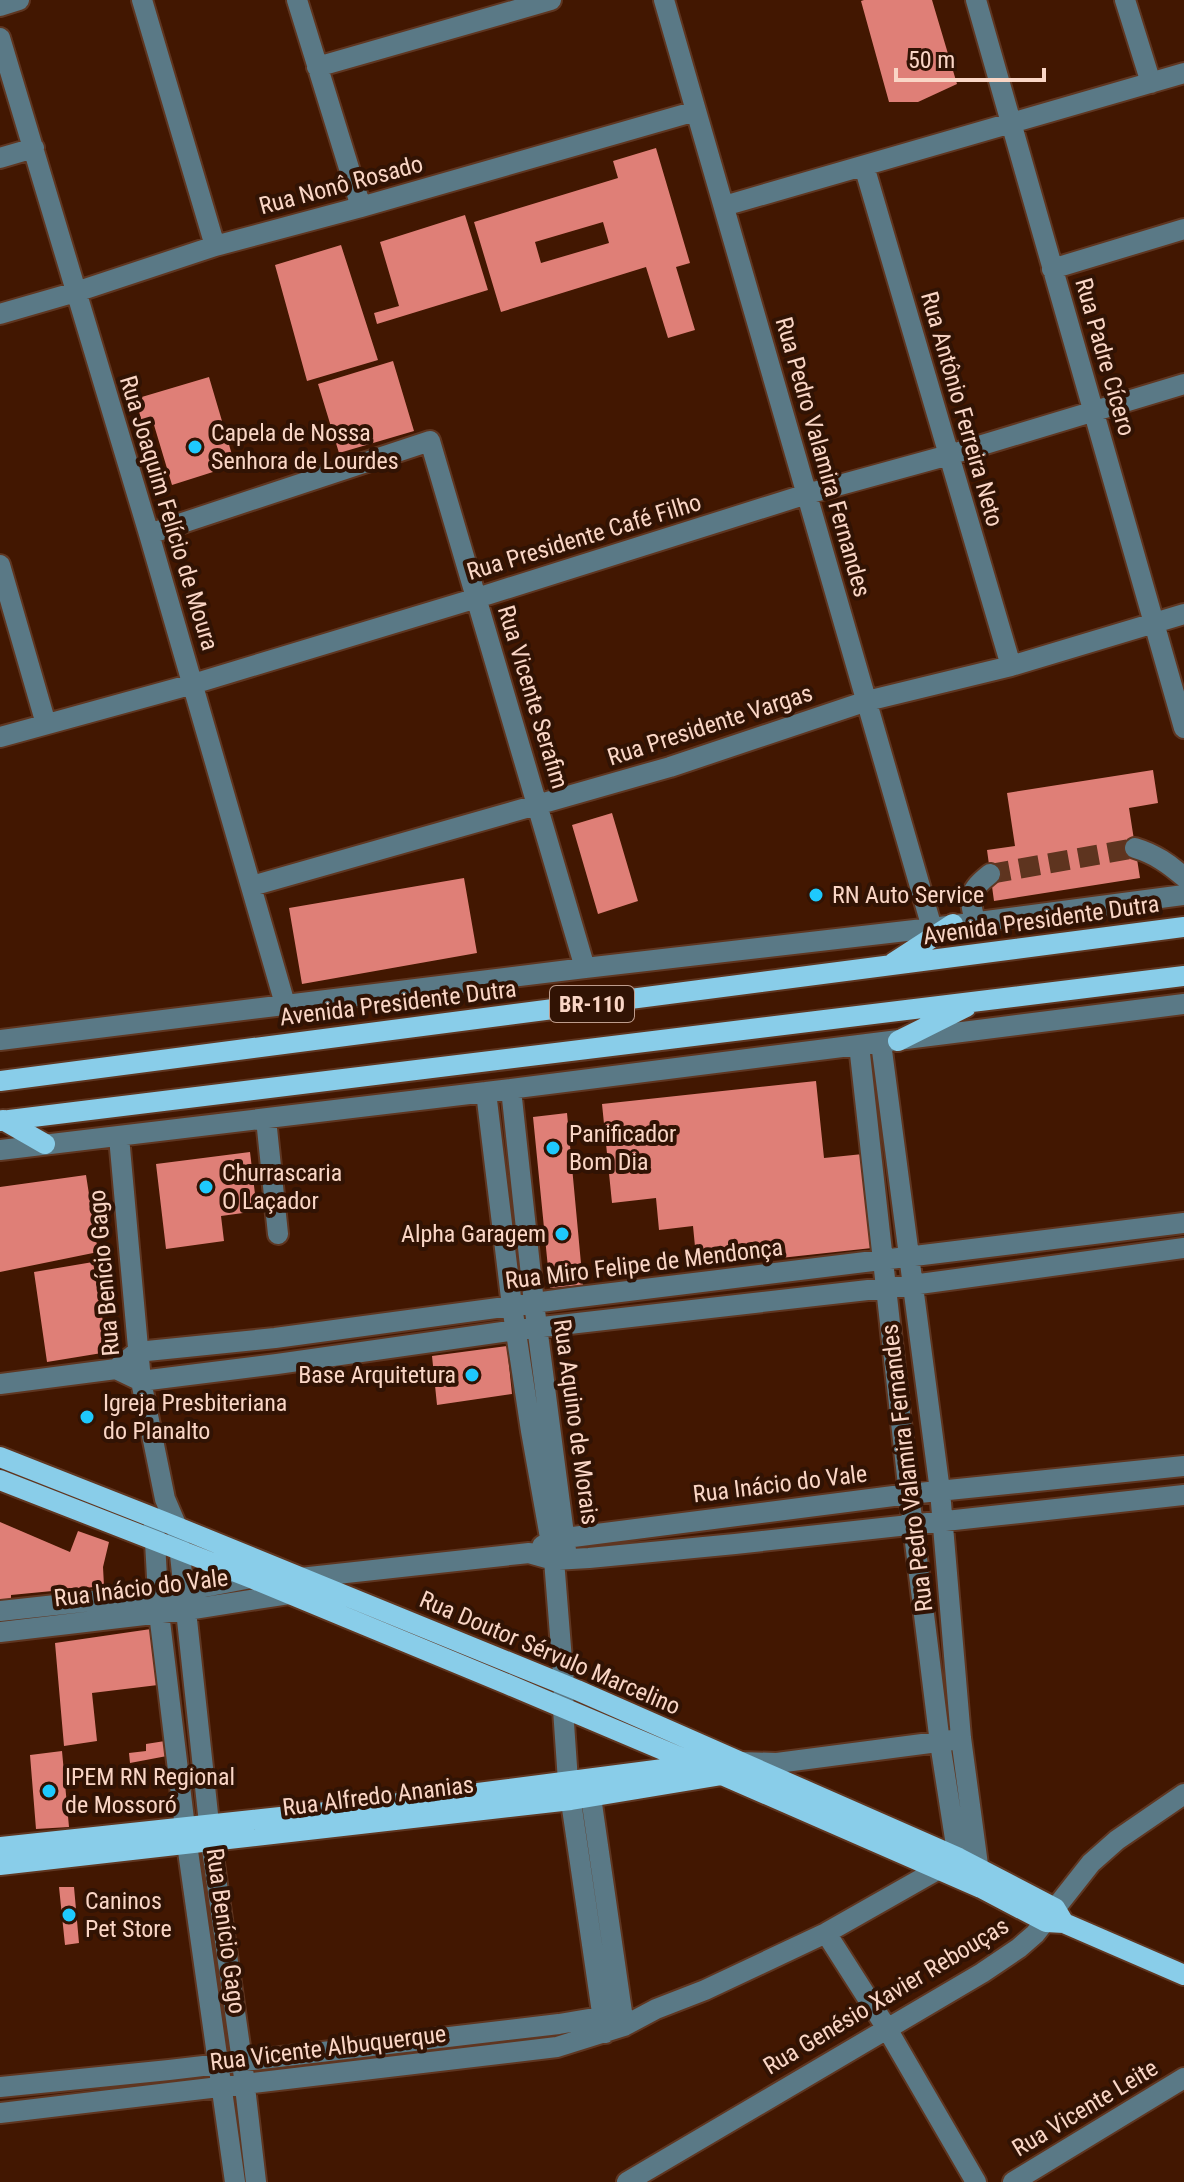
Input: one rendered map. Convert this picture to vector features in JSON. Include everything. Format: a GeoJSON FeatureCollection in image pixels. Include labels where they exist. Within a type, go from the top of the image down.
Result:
{"type":"FeatureCollection","features":[{"type":"Feature","properties":{"kind":"main road"},"geometry":{"type":"LineString","coordinates":[[889,966],[953,924]]}},
{"type":"Feature","properties":{"kind":"main road","name":"Avenida Presidente Dutra"},"geometry":{"type":"LineString","coordinates":[[0,1081],[1184,927]]}},
{"type":"Feature","properties":{"kind":"main road","name":"BR-110"},"geometry":{"type":"LineString","coordinates":[[2,1120],[1184,976]]}},
{"type":"Feature","properties":{"kind":"main road"},"geometry":{"type":"LineString","coordinates":[[890,1042],[978,1000]]}},
{"type":"Feature","properties":{"kind":"main road"},"geometry":{"type":"LineString","coordinates":[[2,1120],[45,1144]]}},
{"type":"Feature","properties":{"kind":"main road","name":"Rua Doutor Sérvulo Marcelino"},"geometry":{"type":"LineString","coordinates":[[0,1457],[177,1527],[294,1586],[507,1684],[698,1765]]}},
{"type":"Feature","properties":{"kind":"main road","name":"Rua Doutor Sérvulo Marcelino"},"geometry":{"type":"LineString","coordinates":[[0,1480],[251,1578],[294,1586],[570,1687],[937,1870],[960,1879],[980,1878]]}},
{"type":"Feature","properties":{"kind":"main road","name":"Rua Alfredo Ananias"},"geometry":{"type":"LineString","coordinates":[[577,1792],[698,1765],[730,1768]]}},
{"type":"Feature","properties":{"kind":"main road","name":"Rua Doutor Sérvulo Marcelino"},"geometry":{"type":"LineString","coordinates":[[730,1768],[769,1767],[959,1858],[980,1878],[1055,1918],[1184,1975]]}},
{"type":"Feature","properties":{"kind":"main road","name":"Rua Alfredo Ananias"},"geometry":{"type":"LineString","coordinates":[[0,1847],[210,1833],[577,1792],[730,1768]]}},
{"type":"Feature","properties":{"kind":"main road","name":"Rua Alfredo Ananias"},"geometry":{"type":"LineString","coordinates":[[0,1865],[186,1835]]}},
{"type":"Feature","properties":{"kind":"street"},"geometry":{"type":"LineString","coordinates":[[0,6],[19,0]]}},
{"type":"Feature","properties":{"kind":"street"},"geometry":{"type":"LineString","coordinates":[[142,0],[215,246]]}},
{"type":"Feature","properties":{"kind":"street"},"geometry":{"type":"LineString","coordinates":[[297,0],[361,207]]}},
{"type":"Feature","properties":{"kind":"street"},"geometry":{"type":"LineString","coordinates":[[317,67],[551,0]]}},
{"type":"Feature","properties":{"kind":"street","name":"Rua Pedro Valamira Fernandes"},"geometry":{"type":"LineString","coordinates":[[664,0],[932,928]]}},
{"type":"Feature","properties":{"kind":"street","name":"Rua Padre Cícero"},"geometry":{"type":"LineString","coordinates":[[976,0],[1184,728]]}},
{"type":"Feature","properties":{"kind":"street"},"geometry":{"type":"LineString","coordinates":[[1125,0],[1151,83]]}},
{"type":"Feature","properties":{"kind":"street","name":"Rua Joaquim Felício de Moura"},"geometry":{"type":"LineString","coordinates":[[0,38],[149,534],[285,1004]]}},
{"type":"Feature","properties":{"kind":"street"},"geometry":{"type":"LineString","coordinates":[[724,206],[1184,73]]}},
{"type":"Feature","properties":{"kind":"street","name":"Rua Nonô Rosado"},"geometry":{"type":"LineString","coordinates":[[0,314],[215,246],[696,111]]}},
{"type":"Feature","properties":{"kind":"street"},"geometry":{"type":"LineString","coordinates":[[0,158],[34,148]]}},
{"type":"Feature","properties":{"kind":"street","name":"Rua Antônio Ferreira Neto"},"geometry":{"type":"LineString","coordinates":[[864,166],[1011,666]]}},
{"type":"Feature","properties":{"kind":"street"},"geometry":{"type":"LineString","coordinates":[[1052,269],[1184,229]]}},
{"type":"Feature","properties":{"kind":"street","name":"Rua Presidente Café Filho"},"geometry":{"type":"LineString","coordinates":[[0,737],[193,684],[807,494],[1184,384]]}},
{"type":"Feature","properties":{"kind":"street","name":"Rua Vicente Serafim"},"geometry":{"type":"LineString","coordinates":[[149,534],[430,441],[585,968]]}},
{"type":"Feature","properties":{"kind":"street"},"geometry":{"type":"LineString","coordinates":[[0,565],[46,724]]}},
{"type":"Feature","properties":{"kind":"street","name":"Rua Presidente Vargas"},"geometry":{"type":"LineString","coordinates":[[252,886],[670,767],[867,701],[1011,666],[1184,614]]}},
{"type":"Feature","properties":{"kind":"street"},"geometry":{"type":"LineString","coordinates":[[1135,848],[1160,858],[1184,877]]}},
{"type":"Feature","properties":{"kind":"street"},"geometry":{"type":"LineString","coordinates":[[975,921],[970,903],[972,893],[979,882],[990,874]]}},
{"type":"Feature","properties":{"kind":"street","name":"Avenida Presidente Dutra"},"geometry":{"type":"LineString","coordinates":[[0,1040],[1184,895]]}},
{"type":"Feature","properties":{"kind":"street"},"geometry":{"type":"LineString","coordinates":[[0,1150],[1184,1004]]}},
{"type":"Feature","properties":{"kind":"street","name":"Rua Pedro Valamira Fernandes"},"geometry":{"type":"LineString","coordinates":[[890,1042],[908,1258],[943,1520],[951,1740],[960,1879]]}},
{"type":"Feature","properties":{"kind":"street","name":"Rua Pedro Valamira Fernandes"},"geometry":{"type":"LineString","coordinates":[[859,1045],[913,1525],[951,1740],[980,1878]]}},
{"type":"Feature","properties":{"kind":"street","name":"Rua Aquino de Morais"},"geometry":{"type":"LineString","coordinates":[[511,1089],[537,1328],[540,1429]]}},
{"type":"Feature","properties":{"kind":"street","name":"Rua Aquino de Morais"},"geometry":{"type":"LineString","coordinates":[[486,1092],[512,1306],[540,1429],[559,1550],[570,1687]]}},
{"type":"Feature","properties":{"kind":"street"},"geometry":{"type":"LineString","coordinates":[[266,1119],[278,1234]]}},
{"type":"Feature","properties":{"kind":"street","name":"Rua Benício Gago"},"geometry":{"type":"LineString","coordinates":[[119,1137],[137,1352],[165,1499],[177,1527],[210,1833],[256,2182]]}},
{"type":"Feature","properties":{"kind":"street","name":"Rua Miro Felipe de Mendonça"},"geometry":{"type":"LineString","coordinates":[[137,1352],[275,1338],[1184,1223]]}},
{"type":"Feature","properties":{"kind":"street","name":"Rua Miro Felipe de Mendonça"},"geometry":{"type":"LineString","coordinates":[[141,1381],[516,1330],[912,1285],[1184,1248]]}},
{"type":"Feature","properties":{"kind":"street"},"geometry":{"type":"LineString","coordinates":[[275,1338],[277,1364]]}},
{"type":"Feature","properties":{"kind":"street"},"geometry":{"type":"LineString","coordinates":[[0,1384],[116,1369],[137,1352]]}},
{"type":"Feature","properties":{"kind":"street"},"geometry":{"type":"LineString","coordinates":[[116,1369],[141,1381]]}},
{"type":"Feature","properties":{"kind":"street"},"geometry":{"type":"LineString","coordinates":[[899,1406],[928,1403]]}},
{"type":"Feature","properties":{"kind":"street","name":"Rua Inácio do Vale"},"geometry":{"type":"LineString","coordinates":[[559,1550],[909,1494],[1184,1466]]}},
{"type":"Feature","properties":{"kind":"street","name":"Rua Inácio do Vale"},"geometry":{"type":"LineString","coordinates":[[0,1632],[158,1604],[529,1553],[913,1525],[1184,1495]]}},
{"type":"Feature","properties":{"kind":"street"},"geometry":{"type":"LineString","coordinates":[[154,1518],[165,1499]]}},
{"type":"Feature","properties":{"kind":"street","name":"Rua Benício Gago"},"geometry":{"type":"LineString","coordinates":[[154,1518],[158,1604],[186,1835],[235,2182]]}},
{"type":"Feature","properties":{"kind":"street","name":"Rua Inácio do Vale"},"geometry":{"type":"LineString","coordinates":[[186,1600],[251,1578]]}},
{"type":"Feature","properties":{"kind":"street","name":"Rua Inácio do Vale"},"geometry":{"type":"LineString","coordinates":[[0,1611],[158,1604]]}},
{"type":"Feature","properties":{"kind":"street"},"geometry":{"type":"LineString","coordinates":[[570,1687],[563,1709],[613,2022]]}},
{"type":"Feature","properties":{"kind":"street"},"geometry":{"type":"LineString","coordinates":[[769,1767],[951,1740]]}},
{"type":"Feature","properties":{"kind":"street","name":"Rua Genésio Xavier Rebouças"},"geometry":{"type":"LineString","coordinates":[[627,2182],[982,1973],[1019,1948],[1055,1918],[1091,1863],[1117,1840],[1184,1794]]}},
{"type":"Feature","properties":{"kind":"street","name":"Rua Vicente Albuquerque"},"geometry":{"type":"LineString","coordinates":[[0,2113],[557,2047],[613,2022],[705,1990],[826,1933],[937,1870]]}},
{"type":"Feature","properties":{"kind":"street"},"geometry":{"type":"LineString","coordinates":[[826,1933],[886,2027],[976,2182]]}},
{"type":"Feature","properties":{"kind":"street","name":"Rua Vicente Albuquerque"},"geometry":{"type":"LineString","coordinates":[[0,2087],[472,2034],[613,2022]]}},
{"type":"Feature","properties":{"kind":"street"},"geometry":{"type":"LineString","coordinates":[[472,2034],[473,2057]]}},
{"type":"Feature","properties":{"kind":"street","name":"Rua Vicente Leite"},"geometry":{"type":"LineString","coordinates":[[1013,2182],[1184,2078]]}},
{"type":"Feature","properties":{"kind":"building"},"geometry":{"type":"Polygon","coordinates":[[[932,0],[957,84],[918,102],[889,102],[861,1],[932,0]]]}},
{"type":"Feature","properties":{"kind":"building"},"geometry":{"type":"Polygon","coordinates":[[[656,148],[690,263],[676,267],[695,330],[668,338],[646,267],[501,312],[474,222],[618,178],[613,161],[656,148]],[[603,222],[535,242],[541,263],[609,243],[603,222]]]}},
{"type":"Feature","properties":{"kind":"building"},"geometry":{"type":"Polygon","coordinates":[[[465,215],[488,290],[377,324],[374,313],[399,306],[380,242],[465,215]]]}},
{"type":"Feature","properties":{"kind":"building"},"geometry":{"type":"Polygon","coordinates":[[[341,245],[378,360],[307,381],[275,265],[341,245]]]}},
{"type":"Feature","properties":{"kind":"building"},"geometry":{"type":"Polygon","coordinates":[[[393,361],[414,431],[339,453],[318,384],[393,361]]]}},
{"type":"Feature","properties":{"kind":"building","name":"Capela de Nossa Senhora de Lourdes"},"geometry":{"type":"Polygon","coordinates":[[[209,377],[235,465],[172,485],[154,425],[144,428],[135,399],[209,377]]]}},
{"type":"Feature","properties":{"kind":"building"},"geometry":{"type":"Polygon","coordinates":[[[1153,770],[1158,803],[1129,808],[1140,878],[994,901],[987,850],[1015,846],[1007,793],[1153,770]]]}},
{"type":"Feature","properties":{"kind":"building"},"geometry":{"type":"Polygon","coordinates":[[[612,813],[638,901],[598,914],[572,825],[612,813]]]}},
{"type":"Feature","properties":{"kind":"building"},"geometry":{"type":"Polygon","coordinates":[[[464,878],[477,953],[302,984],[289,908],[464,878]]]}},
{"type":"Feature","properties":{"kind":"building"},"geometry":{"type":"Polygon","coordinates":[[[816,1081],[824,1158],[863,1154],[872,1248],[697,1267],[693,1226],[659,1230],[656,1198],[612,1203],[602,1104],[816,1081]]]}},
{"type":"Feature","properties":{"kind":"building","name":"Alpha Garagem"},"geometry":{"type":"Polygon","coordinates":[[[567,1113],[583,1285],[550,1288],[533,1117],[567,1113]]]}},
{"type":"Feature","properties":{"kind":"building","name":"Churrascaria O Laçador"},"geometry":{"type":"Polygon","coordinates":[[[250,1152],[257,1211],[221,1216],[224,1241],[166,1249],[156,1164],[250,1152]]]}},
{"type":"Feature","properties":{"kind":"building"},"geometry":{"type":"Polygon","coordinates":[[[86,1175],[98,1252],[0,1272],[0,1187],[86,1175]]]}},
{"type":"Feature","properties":{"kind":"building"},"geometry":{"type":"Polygon","coordinates":[[[93,1262],[108,1352],[47,1362],[34,1272],[93,1262]]]}},
{"type":"Feature","properties":{"kind":"building","name":"Base Arquitetura"},"geometry":{"type":"Polygon","coordinates":[[[507,1346],[512,1394],[437,1405],[432,1356],[507,1346]]]}},
{"type":"Feature","properties":{"kind":"building"},"geometry":{"type":"Polygon","coordinates":[[[0,1522],[70,1552],[78,1531],[109,1542],[103,1567],[104,1586],[11,1595],[11,1600],[0,1601],[0,1522]]]}},
{"type":"Feature","properties":{"kind":"building"},"geometry":{"type":"Polygon","coordinates":[[[151,1629],[158,1685],[92,1693],[97,1741],[64,1746],[55,1643],[151,1629]]]}},
{"type":"Feature","properties":{"kind":"building"},"geometry":{"type":"Polygon","coordinates":[[[165,1741],[167,1756],[130,1763],[129,1753],[146,1751],[146,1744],[165,1741]]]}},
{"type":"Feature","properties":{"kind":"building","name":"IPEM RN Regional de Mossoró"},"geometry":{"type":"Polygon","coordinates":[[[62,1751],[69,1827],[36,1829],[30,1755],[62,1751]]]}},
{"type":"Feature","properties":{"kind":"building","name":"Caninos Pet Store"},"geometry":{"type":"Polygon","coordinates":[[[59,1887],[74,1887],[79,1943],[65,1945],[59,1887]]]}},
{"type":"Feature","properties":{"kind":"tunnel"},"geometry":{"type":"LineString","coordinates":[[990,874],[1135,848]]}},
{"type":"Feature","properties":{"kind":"place","name":"Capela de Nossa Senhora de Lourdes"},"geometry":{"type":"Point","coordinates":[195,447]}},
{"type":"Feature","properties":{"kind":"place","name":"RN Auto Service"},"geometry":{"type":"Point","coordinates":[816,895]}},
{"type":"Feature","properties":{"kind":"place","name":"Panificador Bom Dia"},"geometry":{"type":"Point","coordinates":[553,1148]}},
{"type":"Feature","properties":{"kind":"place","name":"Churrascaria O Laçador"},"geometry":{"type":"Point","coordinates":[206,1187]}},
{"type":"Feature","properties":{"kind":"place","name":"Alpha Garagem"},"geometry":{"type":"Point","coordinates":[562,1234]}},
{"type":"Feature","properties":{"kind":"place","name":"Base Arquitetura"},"geometry":{"type":"Point","coordinates":[472,1375]}},
{"type":"Feature","properties":{"kind":"place","name":"Igreja Presbiteriana do Planalto"},"geometry":{"type":"Point","coordinates":[87,1417]}},
{"type":"Feature","properties":{"kind":"place","name":"IPEM RN Regional de Mossoró"},"geometry":{"type":"Point","coordinates":[49,1791]}},
{"type":"Feature","properties":{"kind":"place","name":"Caninos Pet Store"},"geometry":{"type":"Point","coordinates":[69,1915]}}]}
